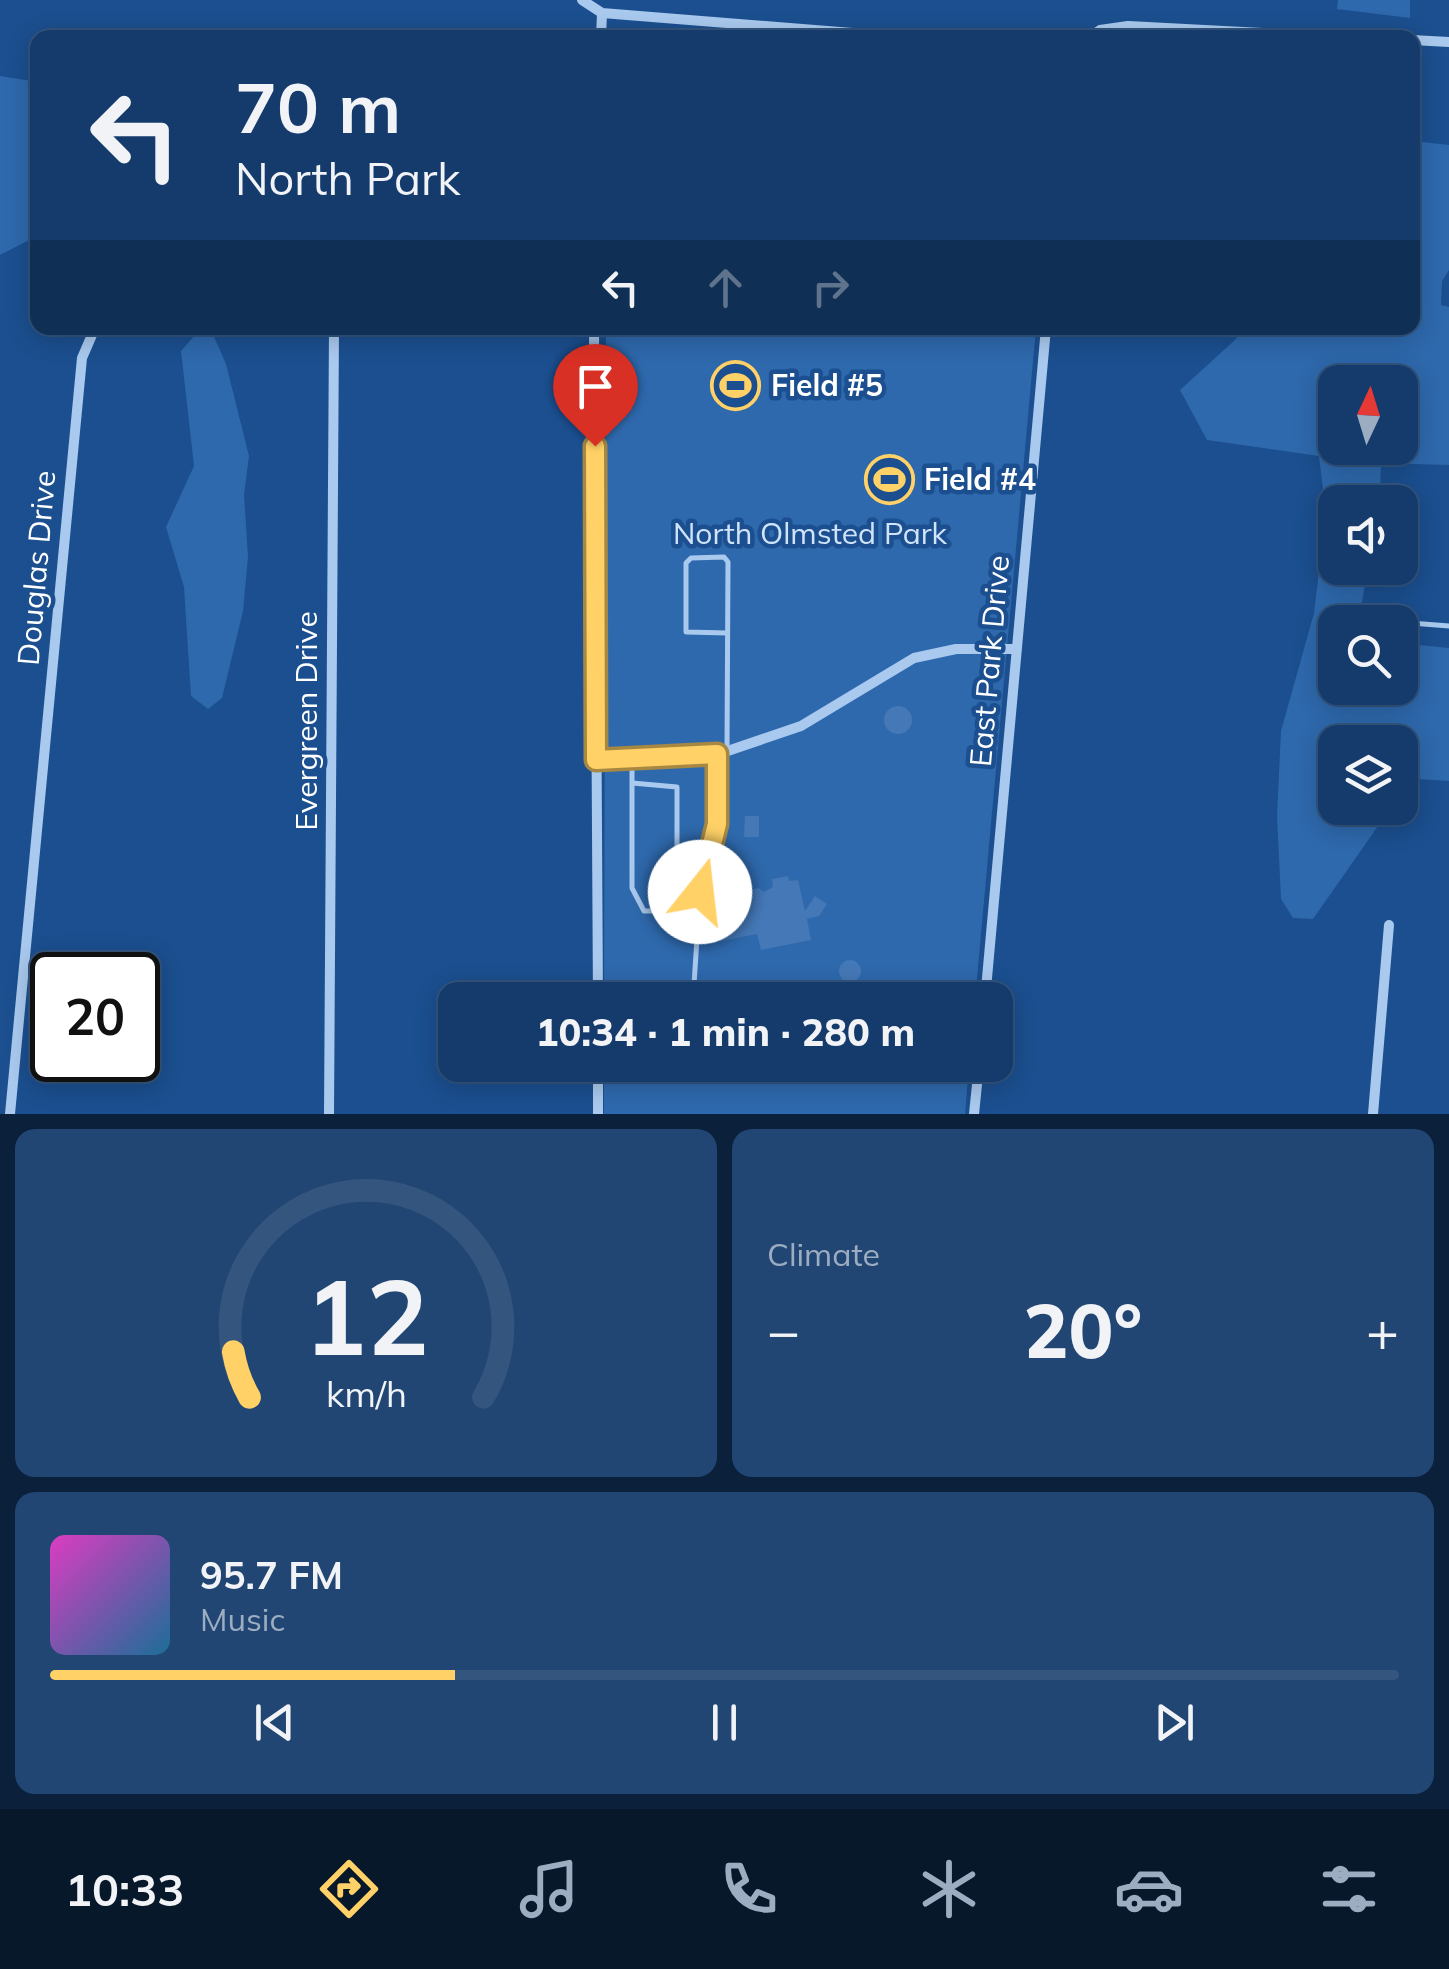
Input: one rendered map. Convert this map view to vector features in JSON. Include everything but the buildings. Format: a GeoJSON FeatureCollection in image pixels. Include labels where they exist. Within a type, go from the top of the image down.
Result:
{"type":"FeatureCollection","features":[{"type":"Feature","properties":{"kind":"street"},"geometry":{"type":"LineString","coordinates":[[582,0],[602,14],[811,30]]}},
{"type":"Feature","properties":{"kind":"street"},"geometry":{"type":"LineString","coordinates":[[602,14],[602,30]]}},
{"type":"Feature","properties":{"kind":"street"},"geometry":{"type":"LineString","coordinates":[[1100,30],[1128,26],[1204,30]]}},
{"type":"Feature","properties":{"kind":"street"},"geometry":{"type":"LineString","coordinates":[[1420,40],[1449,42]]}},
{"type":"Feature","properties":{"kind":"street","name":"Douglas Drive"},"geometry":{"type":"LineString","coordinates":[[10,1114],[82,358],[92,335]]}},
{"type":"Feature","properties":{"kind":"street","name":"Evergreen Drive"},"geometry":{"type":"LineString","coordinates":[[329,1114],[334,335]]}},
{"type":"Feature","properties":{"kind":"street"},"geometry":{"type":"LineString","coordinates":[[594,335],[598,982]]}},
{"type":"Feature","properties":{"kind":"street","name":"East Park Drive"},"geometry":{"type":"LineString","coordinates":[[987,982],[1045,335]]}},
{"type":"Feature","properties":{"kind":"street"},"geometry":{"type":"LineString","coordinates":[[596,760],[722,753],[800,726],[914,658],[956,649],[1016,649]]}},
{"type":"Feature","properties":{"kind":"street"},"geometry":{"type":"LineString","coordinates":[[1374,1114],[1389,925]]}},
{"type":"Feature","properties":{"kind":"street"},"geometry":{"type":"LineString","coordinates":[[598,1114],[600,1082]]}},
{"type":"Feature","properties":{"kind":"street"},"geometry":{"type":"LineString","coordinates":[[974,1114],[977,1082]]}},
{"type":"Feature","properties":{"kind":"lane"},"geometry":{"type":"LineString","coordinates":[[695,982],[700,892],[717,824],[722,753],[727,633],[728,562],[724,557],[690,558],[686,563],[686,632],[727,633]]}},
{"type":"Feature","properties":{"kind":"lane"},"geometry":{"type":"LineString","coordinates":[[1418,624],[1449,626]]}},
{"type":"Feature","properties":{"kind":"lane"},"geometry":{"type":"LineString","coordinates":[[632,758],[632,888],[636,901],[644,911],[701,910]]}},
{"type":"Feature","properties":{"kind":"lane"},"geometry":{"type":"LineString","coordinates":[[632,783],[677,787],[677,911]]}},
{"type":"Feature","properties":{"kind":"green space"},"geometry":{"type":"Polygon","coordinates":[[[1338,0],[1410,0],[1410,18],[1337,9],[1338,0]]]}},
{"type":"Feature","properties":{"kind":"green space"},"geometry":{"type":"Polygon","coordinates":[[[0,76],[30,81],[30,240],[0,255],[0,76]]]}},
{"type":"Feature","properties":{"kind":"green space"},"geometry":{"type":"Polygon","coordinates":[[[1420,142],[1449,145],[1449,270],[1442,281],[1441,305],[1449,307],[1449,465],[1418,464],[1418,365],[1318,365],[1318,456],[1207,440],[1180,390],[1238,335],[1420,335],[1420,142]]]}},
{"type":"Feature","properties":{"kind":"green space"},"geometry":{"type":"Polygon","coordinates":[[[195,335],[213,335],[226,364],[249,456],[244,495],[248,557],[243,611],[222,698],[208,709],[191,696],[184,587],[166,527],[194,466],[181,351],[195,335]]]}},
{"type":"Feature","properties":{"kind":"green space","name":"North Olmsted Park"},"geometry":{"type":"Polygon","coordinates":[[[606,335],[1035,335],[977,982],[604,982],[606,335]]]}},
{"type":"Feature","properties":{"kind":"green space"},"geometry":{"type":"Polygon","coordinates":[[[1320,465],[1381,465],[1380,485],[1323,485],[1320,465]]]}},
{"type":"Feature","properties":{"kind":"green space"},"geometry":{"type":"Polygon","coordinates":[[[1318,580],[1318,585],[1365,585],[1361,605],[1318,605],[1318,705],[1418,705],[1418,645],[1449,648],[1449,781],[1418,779],[1418,725],[1318,725],[1318,825],[1379,825],[1313,919],[1293,918],[1281,899],[1277,816],[1281,731],[1314,613],[1318,580]]]}},
{"type":"Feature","properties":{"kind":"green space"},"geometry":{"type":"Polygon","coordinates":[[[604,1082],[968,1082],[965,1114],[604,1114],[604,1082]]]}},
{"type":"Feature","properties":{"kind":"place","name":"Field #5"},"geometry":{"type":"Point","coordinates":[736,386]}},
{"type":"Feature","properties":{"kind":"place","name":"Field #4"},"geometry":{"type":"Point","coordinates":[889,480]}},
{"type":"Feature","properties":{"kind":"route"},"geometry":{"type":"LineString","coordinates":[[595,446],[596,760],[717,754],[717,824],[712,858],[700,892]]}}]}
